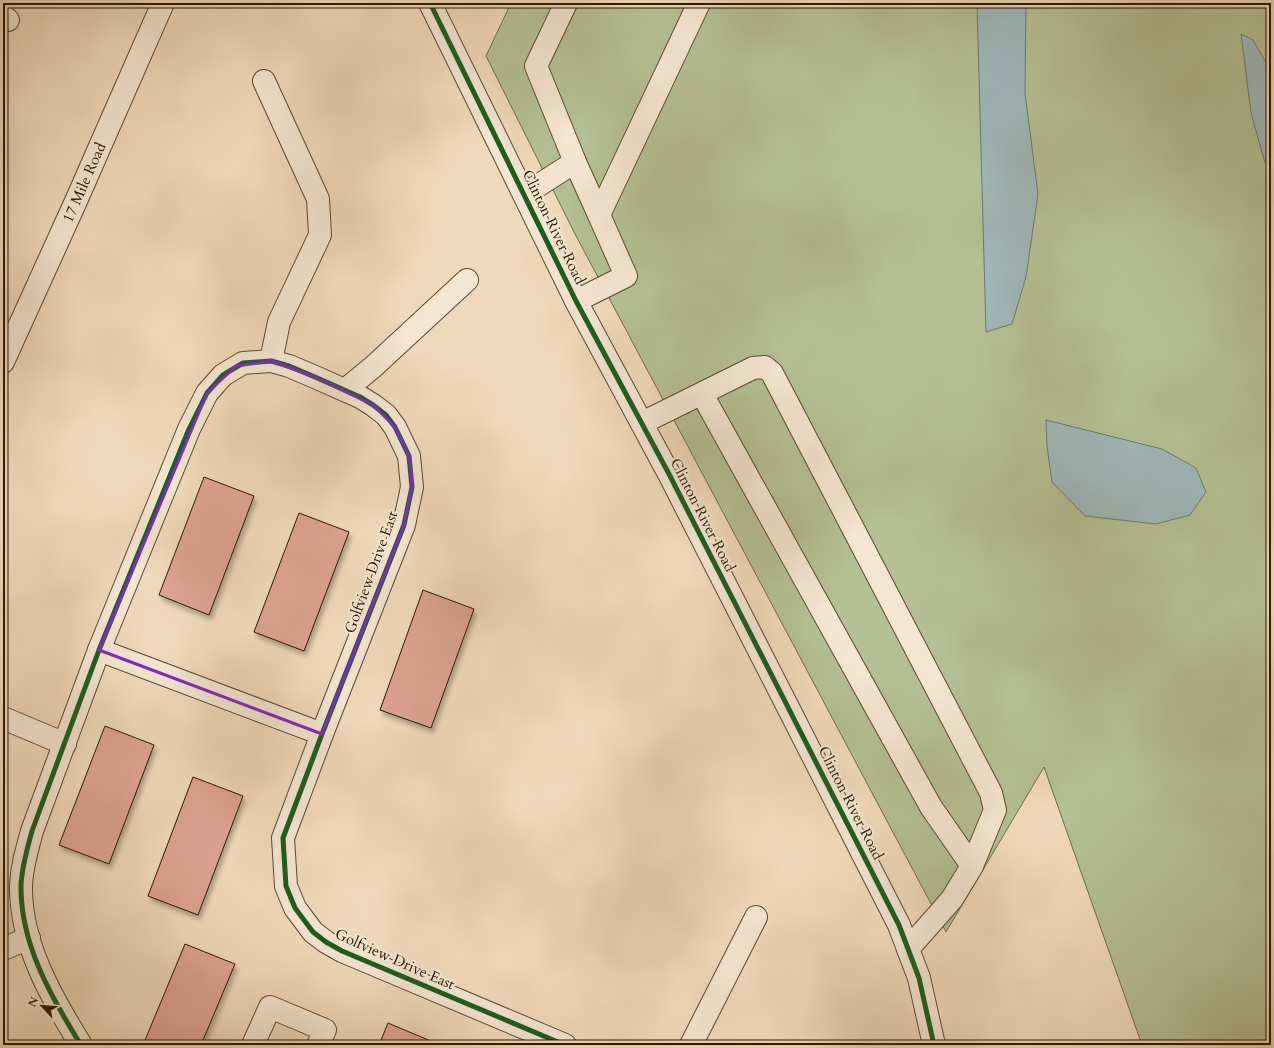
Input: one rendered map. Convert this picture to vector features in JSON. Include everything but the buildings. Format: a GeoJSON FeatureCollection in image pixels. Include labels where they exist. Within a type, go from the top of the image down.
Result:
{"type":"FeatureCollection","features":[{"type":"Feature","properties":{"kind":"street","name":"17 Mile Road"},"geometry":{"type":"LineString","coordinates":[[3,362],[163,3]]}},
{"type":"Feature","properties":{"kind":"street","name":"Clinton River Road"},"geometry":{"type":"LineString","coordinates":[[430,3],[525,194],[576,301],[642,423],[899,924],[919,978],[934,1045]]}},
{"type":"Feature","properties":{"kind":"street"},"geometry":{"type":"LineString","coordinates":[[566,3],[536,66],[575,162],[626,276],[576,301]]}},
{"type":"Feature","properties":{"kind":"street"},"geometry":{"type":"LineString","coordinates":[[599,215],[699,3]]}},
{"type":"Feature","properties":{"kind":"street"},"geometry":{"type":"LineString","coordinates":[[264,81],[318,199],[320,235],[279,322],[271,361]]}},
{"type":"Feature","properties":{"kind":"street"},"geometry":{"type":"LineString","coordinates":[[525,194],[575,162]]}},
{"type":"Feature","properties":{"kind":"street"},"geometry":{"type":"LineString","coordinates":[[345,390],[373,367],[467,280]]}},
{"type":"Feature","properties":{"kind":"street","name":"Golfview Drive East"},"geometry":{"type":"LineString","coordinates":[[81,1045],[49,991],[37,964],[22,908],[21,883],[24,861],[32,831],[98,650],[189,428],[207,393],[223,375],[236,366],[244,363],[252,361],[271,361],[289,366],[345,390],[373,405],[386,415],[395,427],[409,456],[412,487],[404,525],[282,838],[286,886],[295,908],[313,932],[326,942],[342,951],[565,1045]]}},
{"type":"Feature","properties":{"kind":"street"},"geometry":{"type":"LineString","coordinates":[[642,423],[753,368],[765,367],[772,373],[991,793],[995,810],[972,866],[952,899],[908,949]]}},
{"type":"Feature","properties":{"kind":"street"},"geometry":{"type":"LineString","coordinates":[[702,394],[931,807],[972,866]]}},
{"type":"Feature","properties":{"kind":"street"},"geometry":{"type":"LineString","coordinates":[[98,650],[322,734]]}},
{"type":"Feature","properties":{"kind":"street"},"geometry":{"type":"LineString","coordinates":[[3,718],[65,744]]}},
{"type":"Feature","properties":{"kind":"street"},"geometry":{"type":"LineString","coordinates":[[691,1045],[756,917]]}},
{"type":"Feature","properties":{"kind":"street"},"geometry":{"type":"LineString","coordinates":[[3,949],[29,938]]}},
{"type":"Feature","properties":{"kind":"street"},"geometry":{"type":"LineString","coordinates":[[253,1045],[270,1007],[325,1030],[318,1045]]}},
{"type":"Feature","properties":{"kind":"highlighted area"},"geometry":{"type":"Polygon","coordinates":[[[271,361],[315,377],[373,405],[395,427],[409,456],[411,470],[412,487],[404,525],[322,734],[99,650],[207,393],[236,366],[271,361]]]}},
{"type":"Feature","properties":{"kind":"green space"},"geometry":{"type":"Polygon","coordinates":[[[511,3],[1271,3],[1271,1045],[1142,1045],[1044,767],[946,932],[575,234],[486,56],[511,3]]]}},
{"type":"Feature","properties":{"kind":"water"},"geometry":{"type":"Polygon","coordinates":[[[977,3],[1026,3],[1025,93],[1038,194],[1026,277],[1012,324],[986,332],[977,3]]]}},
{"type":"Feature","properties":{"kind":"water"},"geometry":{"type":"Polygon","coordinates":[[[1241,34],[1253,40],[1271,71],[1271,168],[1265,163],[1251,113],[1241,34]]]}},
{"type":"Feature","properties":{"kind":"water"},"geometry":{"type":"Polygon","coordinates":[[[1046,420],[1162,449],[1196,468],[1206,492],[1190,515],[1156,524],[1085,516],[1052,482],[1047,446],[1046,420]]]}},
{"type":"Feature","properties":{"kind":"cycle path"},"geometry":{"type":"LineString","coordinates":[[430,3],[576,301],[669,474],[899,925],[919,978],[934,1045]]}},
{"type":"Feature","properties":{"kind":"cycle path"},"geometry":{"type":"LineString","coordinates":[[81,1045],[59,1008],[39,969],[26,928],[22,907],[21,885],[30,838],[99,650],[189,429],[207,393],[223,375],[243,363],[271,361],[289,366],[360,397],[386,415],[395,427],[409,456],[412,487],[404,525],[283,838],[286,886],[295,908],[313,932],[326,942],[342,951],[565,1045]]}}]}
